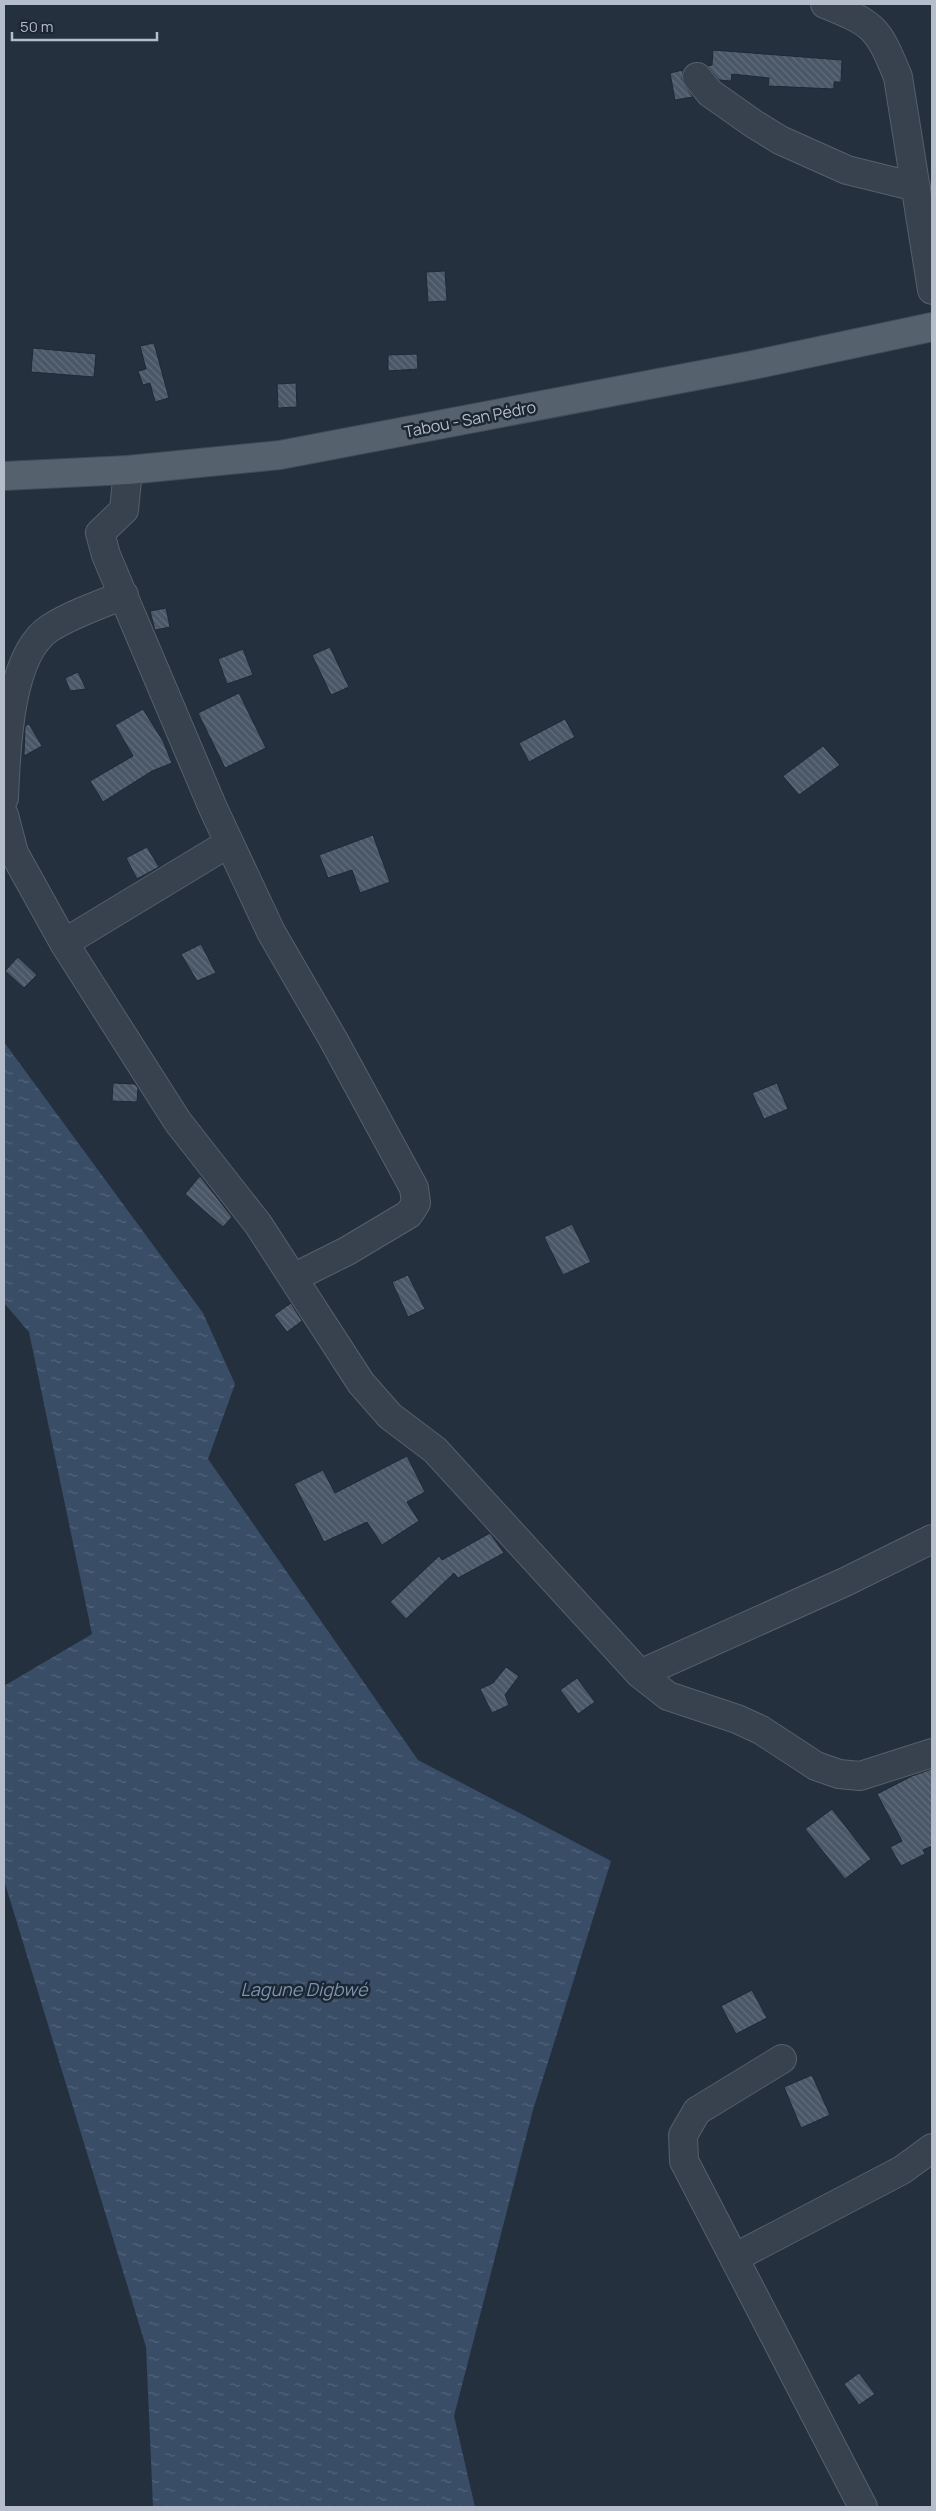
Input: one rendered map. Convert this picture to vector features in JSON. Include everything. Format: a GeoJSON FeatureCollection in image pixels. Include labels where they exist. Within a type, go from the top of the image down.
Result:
{"type":"FeatureCollection","features":[{"type":"Feature","properties":{"kind":"main road","name":"Tabou - San Pédro"},"geometry":{"type":"LineString","coordinates":[[4,476],[128,470],[280,455],[753,365],[932,327]]}},
{"type":"Feature","properties":{"kind":"street"},"geometry":{"type":"LineString","coordinates":[[825,4],[870,25],[884,44],[898,77],[922,238],[932,290]]}},
{"type":"Feature","properties":{"kind":"street"},"geometry":{"type":"LineString","coordinates":[[697,77],[710,93],[780,140],[848,170],[916,188]]}},
{"type":"Feature","properties":{"kind":"street"},"geometry":{"type":"LineString","coordinates":[[128,470],[124,510],[100,533],[106,555],[229,842],[270,932],[333,1039],[414,1188],[416,1203],[409,1214],[347,1250],[293,1278]]}},
{"type":"Feature","properties":{"kind":"street"},"geometry":{"type":"LineString","coordinates":[[4,798],[6,752],[18,680],[31,650],[48,629],[124,595]]}},
{"type":"Feature","properties":{"kind":"street"},"geometry":{"type":"LineString","coordinates":[[4,815],[14,853],[64,943],[178,1122],[258,1224],[361,1383],[390,1416],[435,1450],[640,1674],[668,1696],[737,1719],[761,1730],[816,1766],[839,1774],[860,1776],[932,1753]]}},
{"type":"Feature","properties":{"kind":"street"},"geometry":{"type":"LineString","coordinates":[[64,943],[229,842]]}},
{"type":"Feature","properties":{"kind":"street"},"geometry":{"type":"LineString","coordinates":[[640,1674],[844,1582],[932,1539]]}},
{"type":"Feature","properties":{"kind":"street"},"geometry":{"type":"LineString","coordinates":[[782,2058],[697,2111],[683,2135],[684,2161],[863,2507]]}},
{"type":"Feature","properties":{"kind":"street"},"geometry":{"type":"LineString","coordinates":[[734,2258],[902,2170],[932,2148]]}},
{"type":"Feature","properties":{"kind":"water","name":"Lagune Digbwé"},"geometry":{"type":"Polygon","coordinates":[[[4,1042],[203,1313],[235,1384],[208,1459],[418,1760],[611,1861],[533,2110],[454,2416],[475,2507],[153,2507],[146,2347],[4,1880],[4,1686],[92,1634],[29,1332],[4,1303],[4,1042]]]}},
{"type":"Feature","properties":{"kind":"building"},"geometry":{"type":"Polygon","coordinates":[[[713,50],[842,60],[841,82],[834,82],[834,89],[768,86],[769,78],[732,74],[731,81],[719,80],[707,66],[712,65],[713,50]]]}},
{"type":"Feature","properties":{"kind":"building"},"geometry":{"type":"Polygon","coordinates":[[[683,70],[682,80],[693,97],[675,100],[670,73],[683,70]]]}},
{"type":"Feature","properties":{"kind":"building"},"geometry":{"type":"Polygon","coordinates":[[[445,271],[447,301],[428,302],[426,272],[445,271]]]}},
{"type":"Feature","properties":{"kind":"building"},"geometry":{"type":"Polygon","coordinates":[[[154,343],[169,398],[155,402],[150,383],[143,385],[138,371],[146,369],[140,346],[154,343]]]}},
{"type":"Feature","properties":{"kind":"building"},"geometry":{"type":"Polygon","coordinates":[[[33,348],[96,354],[94,377],[31,372],[33,348]]]}},
{"type":"Feature","properties":{"kind":"building"},"geometry":{"type":"Polygon","coordinates":[[[417,354],[418,369],[388,371],[388,355],[417,354]]]}},
{"type":"Feature","properties":{"kind":"building"},"geometry":{"type":"Polygon","coordinates":[[[296,383],[297,407],[278,408],[277,384],[296,383]]]}},
{"type":"Feature","properties":{"kind":"building"},"geometry":{"type":"Polygon","coordinates":[[[166,608],[170,627],[155,630],[150,611],[166,608]]]}},
{"type":"Feature","properties":{"kind":"building"},"geometry":{"type":"Polygon","coordinates":[[[330,647],[349,687],[331,695],[312,655],[330,647]]]}},
{"type":"Feature","properties":{"kind":"building"},"geometry":{"type":"Polygon","coordinates":[[[243,649],[253,675],[227,684],[218,659],[243,649]]]}},
{"type":"Feature","properties":{"kind":"building"},"geometry":{"type":"Polygon","coordinates":[[[78,672],[86,689],[70,691],[65,678],[78,672]]]}},
{"type":"Feature","properties":{"kind":"building"},"geometry":{"type":"Polygon","coordinates":[[[239,693],[266,748],[225,768],[198,713],[239,693]]]}},
{"type":"Feature","properties":{"kind":"building"},"geometry":{"type":"Polygon","coordinates":[[[143,709],[163,741],[172,763],[152,771],[103,802],[90,781],[133,756],[115,725],[143,709]]]}},
{"type":"Feature","properties":{"kind":"building"},"geometry":{"type":"Polygon","coordinates":[[[565,719],[575,737],[529,762],[519,743],[565,719]]]}},
{"type":"Feature","properties":{"kind":"building"},"geometry":{"type":"Polygon","coordinates":[[[29,724],[42,746],[24,756],[25,726],[29,724]]]}},
{"type":"Feature","properties":{"kind":"building"},"geometry":{"type":"Polygon","coordinates":[[[823,746],[840,765],[799,795],[783,776],[823,746]]]}},
{"type":"Feature","properties":{"kind":"building"},"geometry":{"type":"Polygon","coordinates":[[[373,835],[390,882],[360,893],[352,870],[328,878],[319,855],[373,835]]]}},
{"type":"Feature","properties":{"kind":"building"},"geometry":{"type":"Polygon","coordinates":[[[147,847],[159,867],[137,879],[126,858],[147,847]]]}},
{"type":"Feature","properties":{"kind":"building"},"geometry":{"type":"Polygon","coordinates":[[[201,944],[216,973],[197,981],[181,954],[201,944]]]}},
{"type":"Feature","properties":{"kind":"building"},"geometry":{"type":"Polygon","coordinates":[[[18,957],[37,975],[24,988],[5,971],[18,957]]]}},
{"type":"Feature","properties":{"kind":"building"},"geometry":{"type":"Polygon","coordinates":[[[113,1083],[135,1084],[138,1088],[137,1102],[112,1101],[113,1083]]]}},
{"type":"Feature","properties":{"kind":"building"},"geometry":{"type":"Polygon","coordinates":[[[777,1083],[788,1109],[764,1119],[752,1093],[777,1083]]]}},
{"type":"Feature","properties":{"kind":"building"},"geometry":{"type":"Polygon","coordinates":[[[200,1176],[232,1217],[223,1227],[185,1194],[200,1176]]]}},
{"type":"Feature","properties":{"kind":"building"},"geometry":{"type":"Polygon","coordinates":[[[572,1224],[591,1262],[563,1275],[544,1237],[572,1224]]]}},
{"type":"Feature","properties":{"kind":"building"},"geometry":{"type":"Polygon","coordinates":[[[408,1275],[425,1309],[408,1317],[392,1282],[408,1275]]]}},
{"type":"Feature","properties":{"kind":"building"},"geometry":{"type":"Polygon","coordinates":[[[291,1303],[302,1321],[287,1332],[274,1315],[291,1303]]]}},
{"type":"Feature","properties":{"kind":"building"},"geometry":{"type":"Polygon","coordinates":[[[407,1456],[425,1492],[407,1502],[419,1521],[382,1545],[367,1522],[324,1542],[294,1484],[323,1470],[335,1493],[407,1456]]]}},
{"type":"Feature","properties":{"kind":"building"},"geometry":{"type":"Polygon","coordinates":[[[490,1533],[504,1553],[458,1578],[454,1573],[406,1619],[390,1602],[439,1556],[442,1560],[490,1533]]]}},
{"type":"Feature","properties":{"kind":"building"},"geometry":{"type":"Polygon","coordinates":[[[506,1667],[519,1676],[505,1695],[509,1705],[492,1713],[480,1689],[493,1683],[506,1667]]]}},
{"type":"Feature","properties":{"kind":"building"},"geometry":{"type":"Polygon","coordinates":[[[577,1678],[595,1702],[578,1714],[560,1690],[577,1678]]]}},
{"type":"Feature","properties":{"kind":"building"},"geometry":{"type":"Polygon","coordinates":[[[932,1769],[932,1846],[923,1850],[925,1854],[901,1866],[890,1847],[902,1841],[877,1794],[912,1776],[932,1769]]]}},
{"type":"Feature","properties":{"kind":"building"},"geometry":{"type":"Polygon","coordinates":[[[832,1809],[871,1859],[845,1879],[805,1829],[832,1809]]]}},
{"type":"Feature","properties":{"kind":"building"},"geometry":{"type":"Polygon","coordinates":[[[752,1990],[767,2018],[736,2034],[721,2006],[752,1990]]]}},
{"type":"Feature","properties":{"kind":"building"},"geometry":{"type":"Polygon","coordinates":[[[812,2075],[830,2115],[801,2128],[784,2087],[812,2075]]]}},
{"type":"Feature","properties":{"kind":"building"},"geometry":{"type":"Polygon","coordinates":[[[859,2373],[875,2394],[859,2405],[844,2384],[859,2373]]]}}]}
